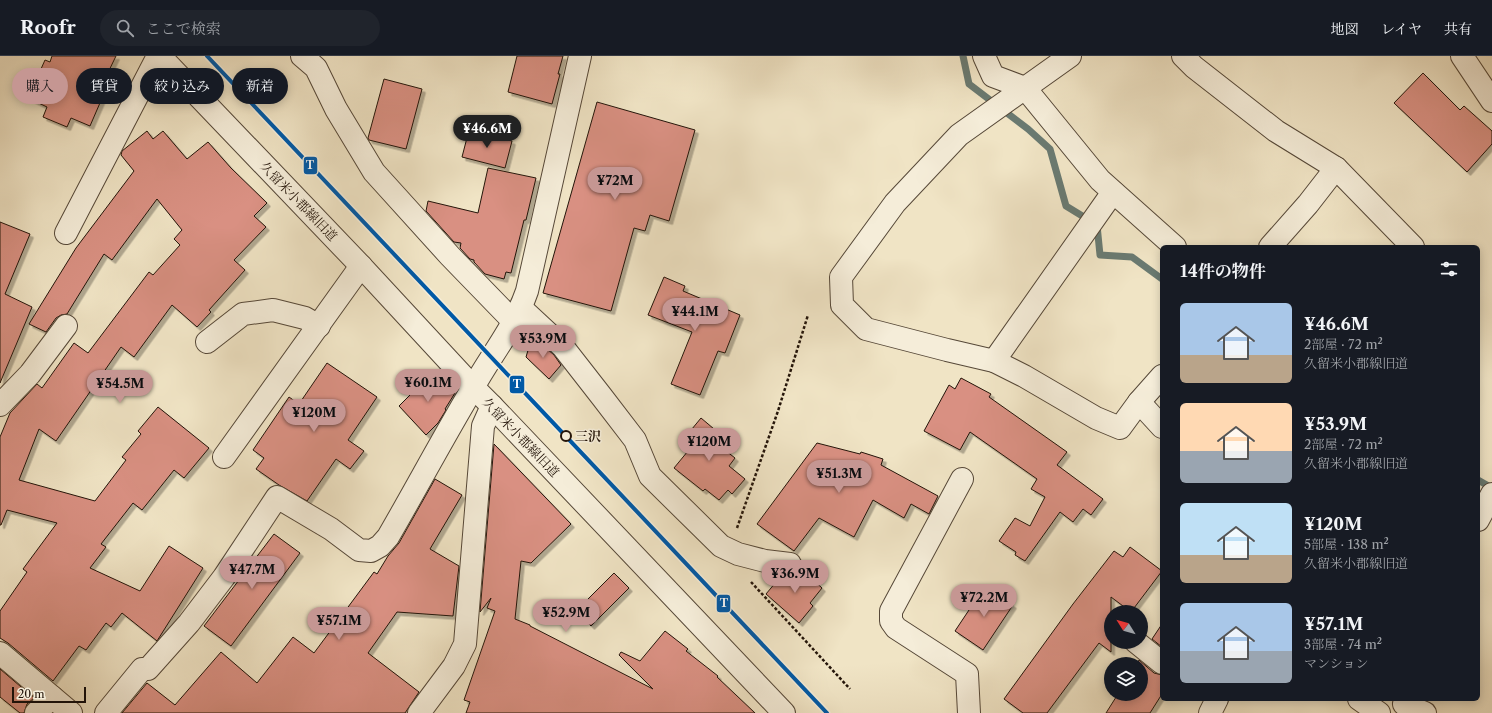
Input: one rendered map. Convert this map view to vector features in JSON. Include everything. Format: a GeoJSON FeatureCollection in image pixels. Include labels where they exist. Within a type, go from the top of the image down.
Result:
{"type":"FeatureCollection","features":[{"type":"Feature","properties":{"kind":"street"},"geometry":{"type":"LineString","coordinates":[[66,233],[159,56]]}},
{"type":"Feature","properties":{"kind":"street","name":"久留米小郡線旧道"},"geometry":{"type":"LineString","coordinates":[[159,56],[361,266],[473,388],[492,406],[784,713]]}},
{"type":"Feature","properties":{"kind":"street"},"geometry":{"type":"LineString","coordinates":[[106,713],[142,669],[148,669],[189,623],[224,577],[277,497],[331,529],[359,550],[370,551],[380,546],[388,537],[473,388],[518,315],[527,291],[580,56]]}},
{"type":"Feature","properties":{"kind":"street"},"geometry":{"type":"LineString","coordinates":[[984,56],[993,76],[1025,88],[1100,180],[1173,245]]}},
{"type":"Feature","properties":{"kind":"street"},"geometry":{"type":"LineString","coordinates":[[1070,56],[959,135],[895,203],[841,277],[842,305],[866,329],[994,361],[1024,376],[1096,418],[1120,428],[1139,402],[1160,378]]}},
{"type":"Feature","properties":{"kind":"street"},"geometry":{"type":"LineString","coordinates":[[1183,56],[1194,67],[1276,131],[1336,168],[1411,245]]}},
{"type":"Feature","properties":{"kind":"street"},"geometry":{"type":"LineString","coordinates":[[1462,56],[1492,101]]}},
{"type":"Feature","properties":{"kind":"street"},"geometry":{"type":"LineString","coordinates":[[309,62],[374,172],[450,256],[518,315],[563,347],[635,440],[650,476],[722,546],[738,554],[790,564]]}},
{"type":"Feature","properties":{"kind":"street"},"geometry":{"type":"LineString","coordinates":[[1272,245],[1308,204],[1336,168]]}},
{"type":"Feature","properties":{"kind":"street"},"geometry":{"type":"LineString","coordinates":[[994,361],[1113,192]]}},
{"type":"Feature","properties":{"kind":"street"},"geometry":{"type":"LineString","coordinates":[[224,457],[361,266]]}},
{"type":"Feature","properties":{"kind":"street"},"geometry":{"type":"LineString","coordinates":[[207,342],[243,314],[273,310],[305,318],[319,326]]}},
{"type":"Feature","properties":{"kind":"street"},"geometry":{"type":"LineString","coordinates":[[0,405],[30,374],[66,326]]}},
{"type":"Feature","properties":{"kind":"street"},"geometry":{"type":"LineString","coordinates":[[1139,402],[1160,424]]}},
{"type":"Feature","properties":{"kind":"street"},"geometry":{"type":"LineString","coordinates":[[424,711],[454,666],[465,644],[484,426],[492,406]]}},
{"type":"Feature","properties":{"kind":"street"},"geometry":{"type":"LineString","coordinates":[[962,479],[891,611],[891,621],[896,628],[967,674],[969,713]]}},
{"type":"Feature","properties":{"kind":"street"},"geometry":{"type":"LineString","coordinates":[[1145,649],[1160,661]]}},
{"type":"Feature","properties":{"kind":"street"},"geometry":{"type":"LineString","coordinates":[[0,653],[71,713]]}},
{"type":"Feature","properties":{"kind":"street"},"geometry":{"type":"LineString","coordinates":[[36,713],[52,697]]}},
{"type":"Feature","properties":{"kind":"street"},"geometry":{"type":"LineString","coordinates":[[1362,701],[1379,713]]}},
{"type":"Feature","properties":{"kind":"street"},"geometry":{"type":"LineString","coordinates":[[1404,705],[1425,713]]}},
{"type":"Feature","properties":{"kind":"path"},"geometry":{"type":"LineString","coordinates":[[729,550],[778,412],[808,315]]}},
{"type":"Feature","properties":{"kind":"path"},"geometry":{"type":"LineString","coordinates":[[748,580],[850,689]]}},
{"type":"Feature","properties":{"kind":"building"},"geometry":{"type":"Polygon","coordinates":[[[52,56],[116,56],[110,68],[76,68],[76,104],[100,104],[90,126],[71,118],[67,127],[43,117],[47,107],[41,104],[68,104],[68,68],[41,68],[45,60],[50,62],[52,56]]]}},
{"type":"Feature","properties":{"kind":"building"},"geometry":{"type":"Polygon","coordinates":[[[517,56],[563,56],[552,104],[508,92],[517,56]]]}},
{"type":"Feature","properties":{"kind":"building"},"geometry":{"type":"Polygon","coordinates":[[[1423,73],[1460,110],[1464,106],[1492,131],[1492,144],[1467,172],[1394,103],[1423,73]]]}},
{"type":"Feature","properties":{"kind":"building"},"geometry":{"type":"Polygon","coordinates":[[[384,79],[422,89],[406,149],[369,140],[368,138],[384,79]]]}},
{"type":"Feature","properties":{"kind":"building"},"geometry":{"type":"Polygon","coordinates":[[[597,102],[695,130],[669,221],[650,215],[645,231],[634,228],[611,311],[543,293],[597,102]]]}},
{"type":"Feature","properties":{"kind":"building"},"geometry":{"type":"Polygon","coordinates":[[[469,130],[512,141],[505,168],[462,157],[469,130]]]}},
{"type":"Feature","properties":{"kind":"building"},"geometry":{"type":"Polygon","coordinates":[[[147,131],[153,139],[163,131],[187,159],[208,142],[231,168],[267,203],[254,216],[266,227],[234,260],[245,270],[209,310],[211,312],[197,327],[172,305],[134,357],[121,347],[56,441],[39,429],[19,480],[95,501],[126,460],[122,457],[141,434],[138,431],[158,407],[209,448],[184,478],[174,470],[142,510],[133,503],[101,544],[106,547],[90,568],[140,591],[169,546],[203,568],[157,641],[122,613],[111,627],[106,623],[86,650],[79,646],[53,681],[0,638],[0,611],[27,572],[23,569],[57,523],[7,510],[0,525],[0,437],[10,413],[37,384],[42,388],[74,343],[88,353],[149,272],[153,275],[180,245],[174,239],[182,230],[157,199],[112,260],[104,254],[67,314],[56,318],[46,332],[29,324],[76,248],[134,171],[121,155],[122,151],[147,131]]]}},
{"type":"Feature","properties":{"kind":"building"},"geometry":{"type":"Polygon","coordinates":[[[488,168],[536,178],[511,273],[506,272],[504,279],[485,274],[474,262],[474,260],[470,259],[460,248],[461,243],[454,242],[426,211],[428,201],[478,213],[488,168]]]}},
{"type":"Feature","properties":{"kind":"building"},"geometry":{"type":"Polygon","coordinates":[[[0,222],[30,234],[5,294],[32,307],[0,383],[0,222]]]}},
{"type":"Feature","properties":{"kind":"building"},"geometry":{"type":"Polygon","coordinates":[[[664,277],[685,286],[683,291],[740,315],[725,353],[718,351],[700,395],[671,384],[692,332],[648,315],[664,277]]]}},
{"type":"Feature","properties":{"kind":"building"},"geometry":{"type":"Polygon","coordinates":[[[536,339],[554,355],[561,365],[549,379],[526,357],[529,347],[536,339]]]}},
{"type":"Feature","properties":{"kind":"building"},"geometry":{"type":"Polygon","coordinates":[[[327,363],[377,397],[348,440],[364,451],[350,469],[336,459],[307,501],[279,485],[256,469],[264,458],[253,450],[289,397],[299,404],[327,363]]]}},
{"type":"Feature","properties":{"kind":"building"},"geometry":{"type":"Polygon","coordinates":[[[434,371],[455,393],[438,423],[426,435],[399,406],[434,371]]]}},
{"type":"Feature","properties":{"kind":"building"},"geometry":{"type":"Polygon","coordinates":[[[961,378],[991,394],[989,397],[1067,452],[1057,465],[1103,499],[1091,515],[1083,509],[1073,522],[1060,512],[1025,561],[1015,555],[1016,552],[999,541],[1015,518],[1030,526],[1045,497],[1031,489],[1037,479],[970,432],[960,450],[924,431],[949,385],[955,389],[961,378]]]}},
{"type":"Feature","properties":{"kind":"building"},"geometry":{"type":"Polygon","coordinates":[[[701,418],[727,440],[721,447],[735,458],[729,466],[745,479],[732,494],[728,490],[719,500],[705,489],[703,491],[674,468],[688,451],[684,448],[691,439],[687,435],[701,418]]]}},
{"type":"Feature","properties":{"kind":"building"},"geometry":{"type":"Polygon","coordinates":[[[817,443],[860,454],[861,452],[883,459],[881,465],[938,496],[929,514],[911,504],[904,518],[873,500],[854,537],[819,518],[794,551],[757,524],[817,443]]]}},
{"type":"Feature","properties":{"kind":"building"},"geometry":{"type":"Polygon","coordinates":[[[494,444],[571,524],[531,563],[521,561],[515,619],[530,625],[653,689],[619,655],[621,652],[640,661],[665,631],[688,649],[686,651],[718,676],[717,677],[755,713],[466,713],[470,702],[464,700],[495,611],[487,608],[491,598],[480,612],[494,444]]]}},
{"type":"Feature","properties":{"kind":"building"},"geometry":{"type":"Polygon","coordinates":[[[435,479],[462,495],[430,549],[459,566],[453,616],[397,612],[368,653],[419,692],[405,713],[122,713],[147,683],[175,705],[221,652],[257,683],[293,637],[314,653],[374,572],[377,574],[388,556],[399,543],[435,479]]]}},
{"type":"Feature","properties":{"kind":"building"},"geometry":{"type":"Polygon","coordinates":[[[274,534],[300,553],[231,646],[204,626],[274,534]]]}},
{"type":"Feature","properties":{"kind":"building"},"geometry":{"type":"Polygon","coordinates":[[[1130,547],[1160,570],[1160,574],[1136,605],[1122,605],[1111,597],[1111,605],[1104,605],[1104,647],[1099,643],[1047,713],[1023,713],[1004,699],[1073,604],[1114,551],[1123,557],[1130,547]]]}},
{"type":"Feature","properties":{"kind":"building"},"geometry":{"type":"Polygon","coordinates":[[[801,569],[822,588],[810,603],[813,606],[799,623],[766,594],[781,576],[795,576],[801,569]]]}},
{"type":"Feature","properties":{"kind":"building"},"geometry":{"type":"Polygon","coordinates":[[[614,573],[629,588],[591,626],[576,611],[614,573]]]}},
{"type":"Feature","properties":{"kind":"building"},"geometry":{"type":"Polygon","coordinates":[[[985,586],[1013,605],[983,650],[955,631],[985,586]]]}},
{"type":"Feature","properties":{"kind":"building"},"geometry":{"type":"Polygon","coordinates":[[[1160,627],[1160,645],[1152,639],[1160,627]]]}},
{"type":"Feature","properties":{"kind":"building"},"geometry":{"type":"Polygon","coordinates":[[[1148,668],[1154,673],[1160,674],[1160,697],[1150,713],[1106,713],[1114,701],[1148,701],[1148,668]]]}},
{"type":"Feature","properties":{"kind":"building"},"geometry":{"type":"Polygon","coordinates":[[[0,669],[34,698],[27,704],[24,713],[20,713],[0,697],[0,669]]]}},
{"type":"Feature","properties":{"kind":"waterway"},"geometry":{"type":"LineString","coordinates":[[963,56],[969,84],[1028,129],[1050,149],[1066,206],[1097,225],[1100,255],[1132,257],[1160,278]]}},
{"type":"Feature","properties":{"kind":"waterway"},"geometry":{"type":"LineString","coordinates":[[1480,481],[1492,488]]}},
{"type":"Feature","properties":{"kind":"transit line","name":"T"},"geometry":{"type":"LineString","coordinates":[[207,56],[827,713]]}},
{"type":"Feature","properties":{"kind":"place","name":"三沢"},"geometry":{"type":"Point","coordinates":[566,436]}}]}
